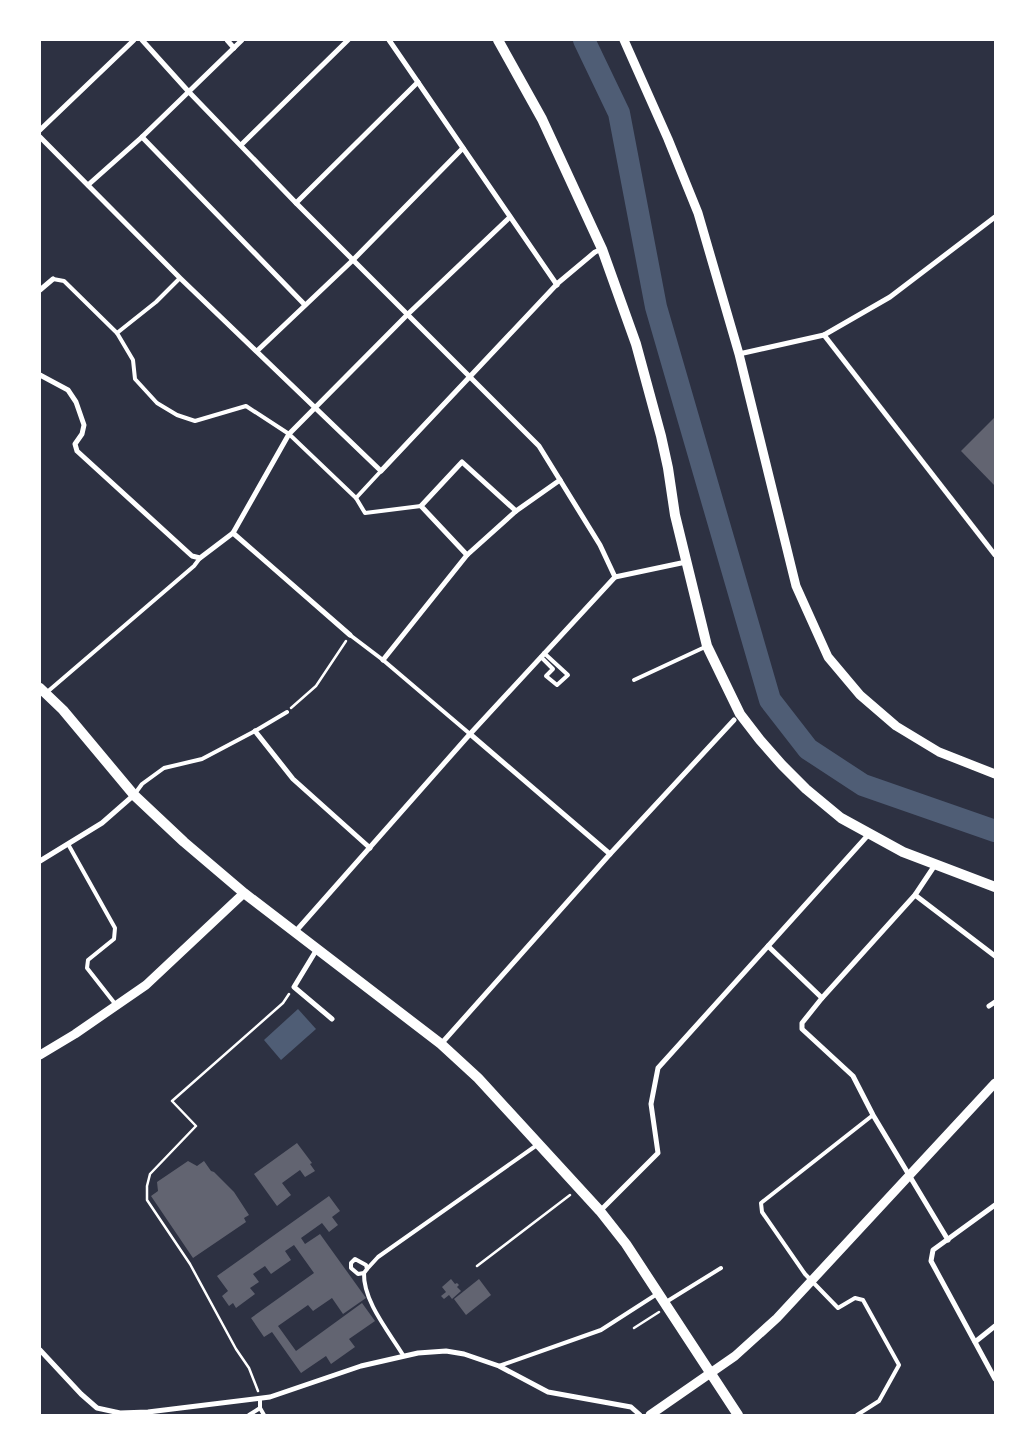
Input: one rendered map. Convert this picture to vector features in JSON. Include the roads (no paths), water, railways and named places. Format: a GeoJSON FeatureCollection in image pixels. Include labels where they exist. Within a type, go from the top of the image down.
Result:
{"type":"FeatureCollection","features":[{"type":"Feature","properties":{"kind":"main road"},"geometry":{"type":"LineString","coordinates":[[498,40],[542,119],[602,249],[638,353],[668,468],[675,515],[707,646],[740,714],[760,740],[806,790],[841,818],[903,852],[995,887]]}},
{"type":"Feature","properties":{"kind":"main road"},"geometry":{"type":"LineString","coordinates":[[43,690],[63,710],[134,794],[184,842],[244,893],[441,1044],[478,1078],[580,1188],[626,1244],[738,1415]]}},
{"type":"Feature","properties":{"kind":"street"},"geometry":{"type":"LineString","coordinates":[[40,130],[134,40]]}},
{"type":"Feature","properties":{"kind":"street"},"geometry":{"type":"LineString","coordinates":[[142,40],[188,91],[296,202],[539,446],[600,546],[615,577]]}},
{"type":"Feature","properties":{"kind":"street"},"geometry":{"type":"LineString","coordinates":[[227,40],[234,48]]}},
{"type":"Feature","properties":{"kind":"street"},"geometry":{"type":"LineString","coordinates":[[88,185],[142,137],[242,40]]}},
{"type":"Feature","properties":{"kind":"street"},"geometry":{"type":"LineString","coordinates":[[241,145],[348,40]]}},
{"type":"Feature","properties":{"kind":"street"},"geometry":{"type":"LineString","coordinates":[[389,40],[557,285]]}},
{"type":"Feature","properties":{"kind":"street"},"geometry":{"type":"LineString","coordinates":[[624,40],[668,139],[698,213],[739,354],[796,586],[828,657],[860,695],[896,726],[939,752],[995,774]]}},
{"type":"Feature","properties":{"kind":"street"},"geometry":{"type":"LineString","coordinates":[[296,202],[418,82]]}},
{"type":"Feature","properties":{"kind":"street"},"geometry":{"type":"LineString","coordinates":[[40,137],[180,278],[381,471],[557,285],[595,252],[602,249]]}},
{"type":"Feature","properties":{"kind":"street"},"geometry":{"type":"LineString","coordinates":[[142,137],[305,305]]}},
{"type":"Feature","properties":{"kind":"street"},"geometry":{"type":"LineString","coordinates":[[258,352],[353,260],[463,148]]}},
{"type":"Feature","properties":{"kind":"street"},"geometry":{"type":"LineString","coordinates":[[40,375],[68,390],[76,402],[84,425],[82,434],[75,444],[77,451],[192,556],[200,558],[233,533],[289,434],[408,314],[510,217]]}},
{"type":"Feature","properties":{"kind":"street"},"geometry":{"type":"LineString","coordinates":[[739,354],[824,335],[890,297],[995,218]]}},
{"type":"Feature","properties":{"kind":"street"},"geometry":{"type":"LineString","coordinates":[[40,290],[53,279]]}},
{"type":"Feature","properties":{"kind":"street"},"geometry":{"type":"LineString","coordinates":[[824,335],[995,554]]}},
{"type":"Feature","properties":{"kind":"street"},"geometry":{"type":"LineString","coordinates":[[467,555],[422,506],[462,462],[516,510]]}},
{"type":"Feature","properties":{"kind":"street"},"geometry":{"type":"LineString","coordinates":[[383,660],[467,555],[516,510],[560,480]]}},
{"type":"Feature","properties":{"kind":"street"},"geometry":{"type":"LineString","coordinates":[[233,533],[350,635]]}},
{"type":"Feature","properties":{"kind":"street"},"geometry":{"type":"LineString","coordinates":[[296,931],[470,734],[615,577],[686,562]]}},
{"type":"Feature","properties":{"kind":"street"},"geometry":{"type":"LineString","coordinates":[[441,1044],[610,854],[734,720]]}},
{"type":"Feature","properties":{"kind":"street"},"geometry":{"type":"LineString","coordinates":[[255,731],[293,779],[370,848]]}},
{"type":"Feature","properties":{"kind":"street"},"geometry":{"type":"LineString","coordinates":[[470,734],[610,854]]}},
{"type":"Feature","properties":{"kind":"street"},"geometry":{"type":"LineString","coordinates":[[40,861],[102,823],[134,794]]}},
{"type":"Feature","properties":{"kind":"street"},"geometry":{"type":"LineString","coordinates":[[600,1211],[658,1153],[651,1104],[658,1068],[869,834]]}},
{"type":"Feature","properties":{"kind":"street"},"geometry":{"type":"LineString","coordinates":[[936,865],[916,895],[822,998],[802,1023],[802,1030],[853,1076],[948,1240]]}},
{"type":"Feature","properties":{"kind":"street"},"geometry":{"type":"LineString","coordinates":[[40,1056],[146,985],[244,893]]}},
{"type":"Feature","properties":{"kind":"street"},"geometry":{"type":"LineString","coordinates":[[916,895],[995,956]]}},
{"type":"Feature","properties":{"kind":"street"},"geometry":{"type":"LineString","coordinates":[[768,946],[822,998]]}},
{"type":"Feature","properties":{"kind":"street"},"geometry":{"type":"LineString","coordinates":[[318,949],[294,987],[332,1019]]}},
{"type":"Feature","properties":{"kind":"street"},"geometry":{"type":"LineString","coordinates":[[989,1006],[995,1002]]}},
{"type":"Feature","properties":{"kind":"street"},"geometry":{"type":"LineString","coordinates":[[650,1415],[712,1374],[777,1318],[995,1083]]}},
{"type":"Feature","properties":{"kind":"street"},"geometry":{"type":"LineString","coordinates":[[995,1205],[933,1250],[931,1261],[995,1380]]}},
{"type":"Feature","properties":{"kind":"street"},"geometry":{"type":"LineString","coordinates":[[975,1342],[995,1326]]}},
{"type":"Feature","properties":{"kind":"street"},"geometry":{"type":"LineString","coordinates":[[40,1350],[81,1394],[97,1408],[120,1413],[168,1410],[270,1397],[361,1366],[403,1355],[446,1351],[464,1354],[499,1366],[548,1392],[631,1407],[640,1415]]}},
{"type":"Feature","properties":{"kind":"lane"},"geometry":{"type":"LineString","coordinates":[[117,333],[156,302],[180,278]]}},
{"type":"Feature","properties":{"kind":"lane"},"geometry":{"type":"LineString","coordinates":[[53,279],[64,281],[117,333],[133,360],[135,380],[157,403],[178,415],[194,421],[246,406],[289,434],[356,498],[365,513],[422,506]]}},
{"type":"Feature","properties":{"kind":"lane"},"geometry":{"type":"LineString","coordinates":[[356,498],[381,471]]}},
{"type":"Feature","properties":{"kind":"lane"},"geometry":{"type":"LineString","coordinates":[[43,690],[194,566],[200,558]]}},
{"type":"Feature","properties":{"kind":"lane"},"geometry":{"type":"LineString","coordinates":[[350,635],[383,660],[470,734]]}},
{"type":"Feature","properties":{"kind":"lane"},"geometry":{"type":"LineString","coordinates":[[634,680],[707,646]]}},
{"type":"Feature","properties":{"kind":"lane"},"geometry":{"type":"LineString","coordinates":[[542,655],[568,674],[557,685],[546,676],[553,669],[542,655]]}},
{"type":"Feature","properties":{"kind":"lane"},"geometry":{"type":"LineString","coordinates":[[134,794],[142,784],[164,768],[202,759],[286,712]]}},
{"type":"Feature","properties":{"kind":"lane"},"geometry":{"type":"LineString","coordinates":[[68,844],[115,928],[114,939],[88,960],[88,968],[117,1006]]}},
{"type":"Feature","properties":{"kind":"lane"},"geometry":{"type":"LineString","coordinates":[[857,1415],[879,1401],[899,1365],[863,1300],[855,1298],[838,1308],[810,1281],[762,1212],[762,1203],[874,1115]]}},
{"type":"Feature","properties":{"kind":"lane"},"geometry":{"type":"LineString","coordinates":[[403,1355],[368,1298],[364,1282],[364,1274],[367,1269],[378,1257],[538,1144]]}},
{"type":"Feature","properties":{"kind":"lane"},"geometry":{"type":"LineString","coordinates":[[364,1274],[358,1274],[351,1268],[350,1263],[354,1258],[358,1259],[366,1265],[367,1269]]}},
{"type":"Feature","properties":{"kind":"lane"},"geometry":{"type":"LineString","coordinates":[[665,1305],[721,1268]]}},
{"type":"Feature","properties":{"kind":"lane"},"geometry":{"type":"LineString","coordinates":[[499,1366],[601,1330],[658,1293]]}},
{"type":"Feature","properties":{"kind":"lane"},"geometry":{"type":"LineString","coordinates":[[260,1398],[260,1408],[264,1415]]}},
{"type":"Feature","properties":{"kind":"lane"},"geometry":{"type":"LineString","coordinates":[[249,1415],[260,1408]]}},
{"type":"Feature","properties":{"kind":"lane"},"geometry":{"type":"LineString","coordinates":[[168,1410],[172,1415]]}},
{"type":"Feature","properties":{"kind":"water"},"geometry":{"type":"Polygon","coordinates":[[[298,1009],[316,1029],[281,1060],[264,1040],[298,1009]]]}},
{"type":"Feature","properties":{"kind":"waterway"},"geometry":{"type":"LineString","coordinates":[[584,40],[619,113],[656,307],[770,700],[808,749],[863,785],[995,831]]}}]}
